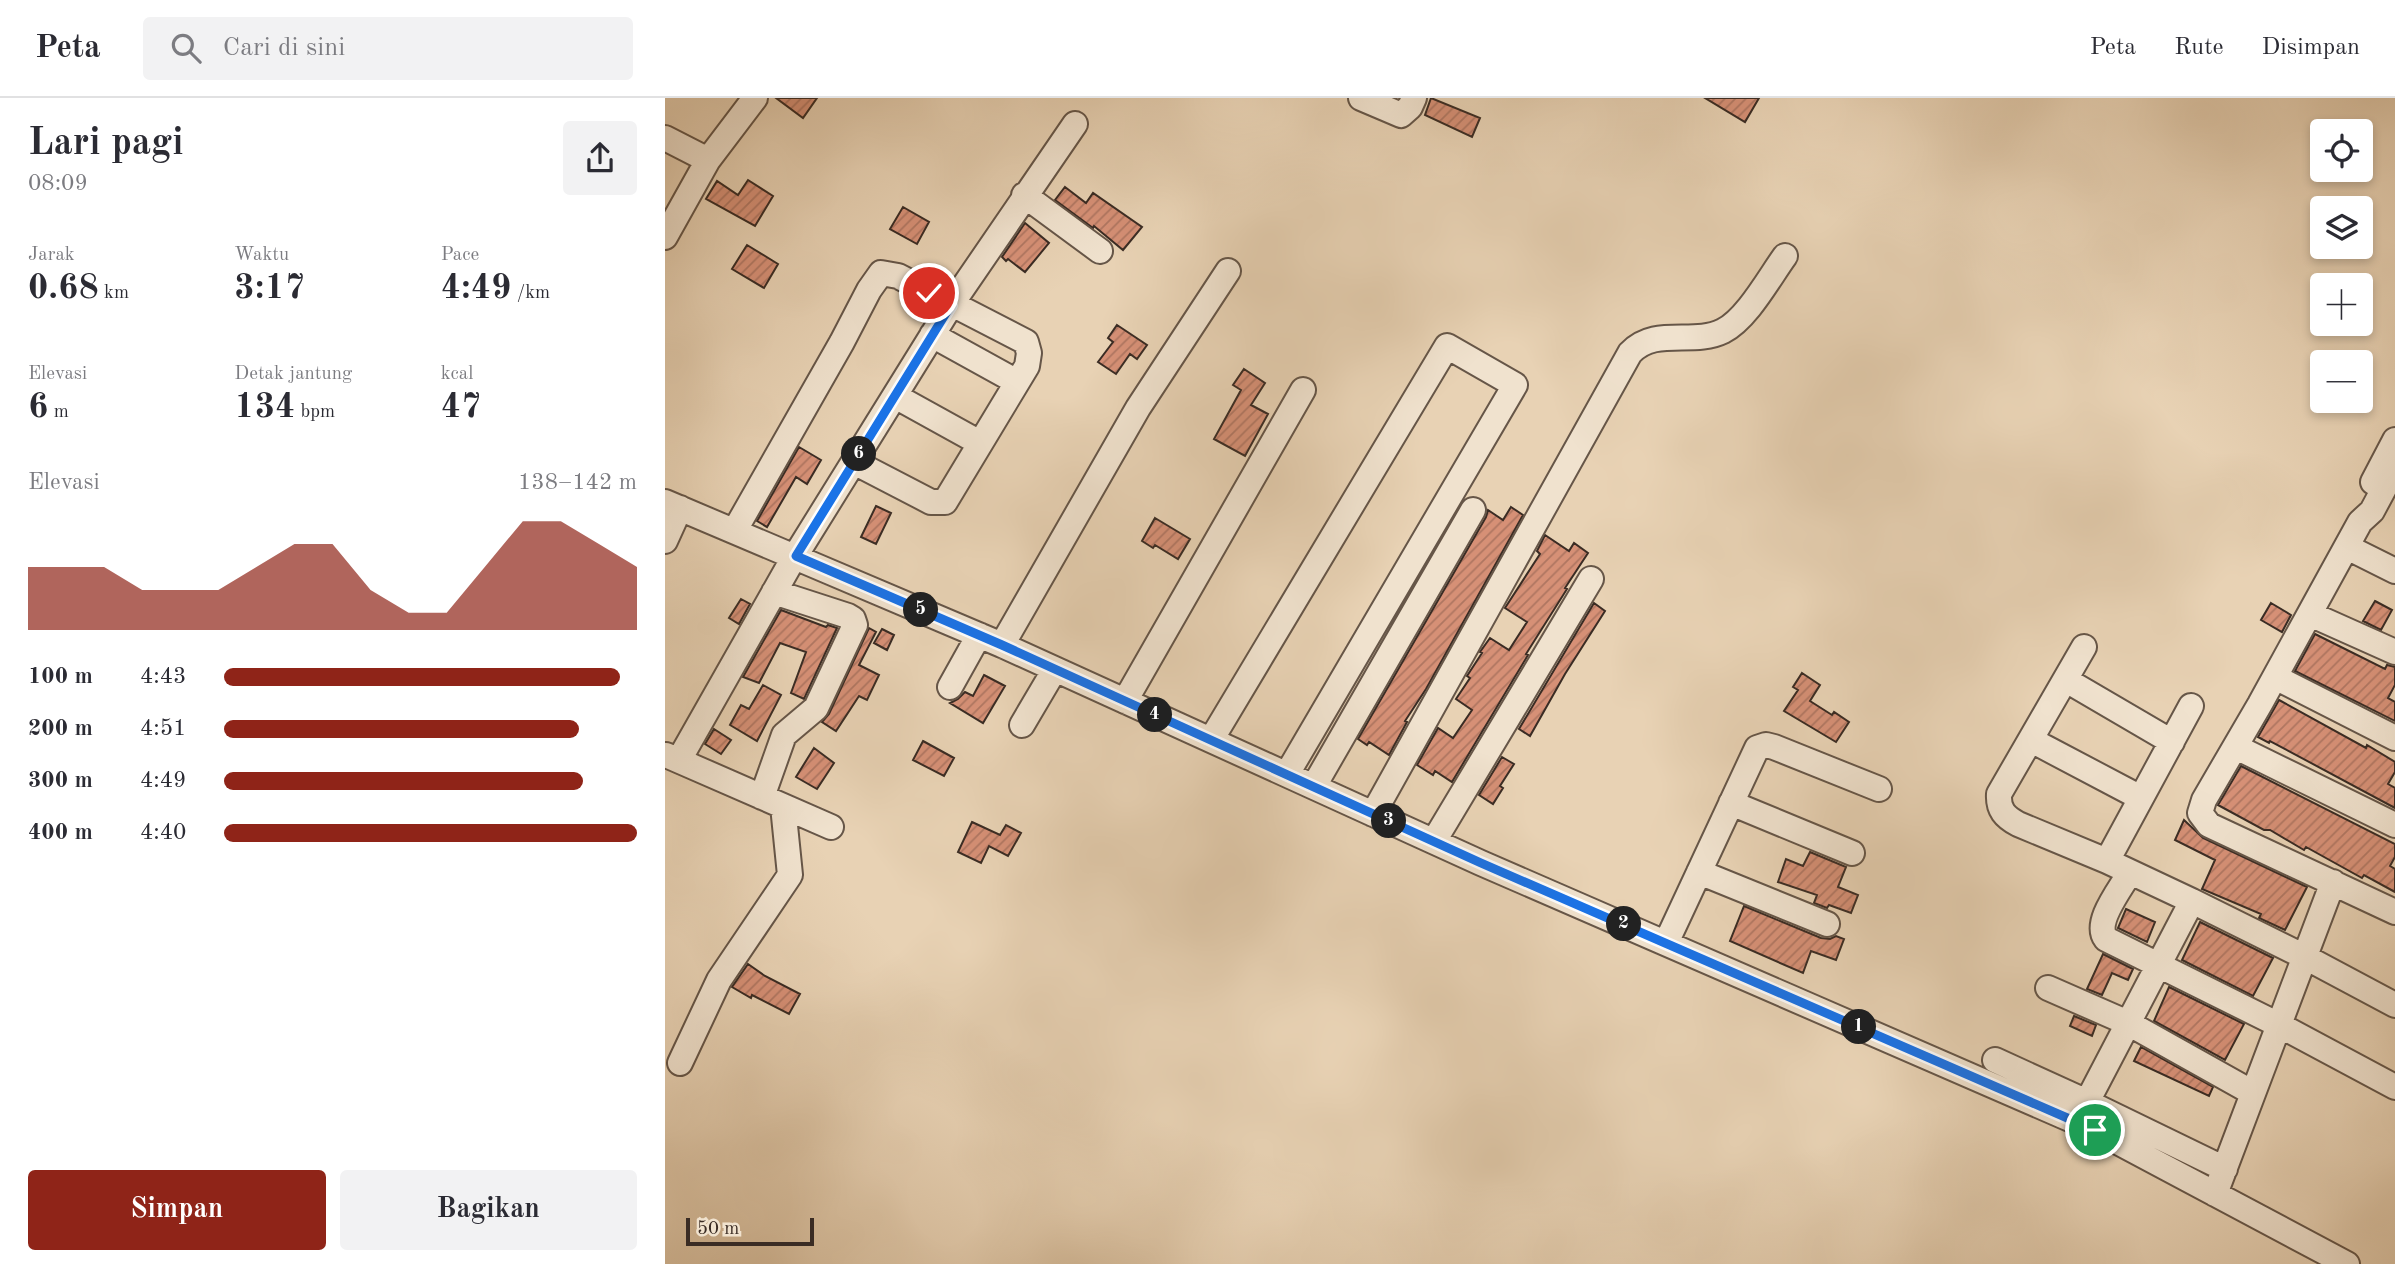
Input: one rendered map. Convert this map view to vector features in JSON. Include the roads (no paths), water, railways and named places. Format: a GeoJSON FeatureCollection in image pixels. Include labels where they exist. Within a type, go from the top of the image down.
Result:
{"type":"FeatureCollection","features":[{"type":"Feature","properties":{"kind":"street"},"geometry":{"type":"LineString","coordinates":[[665,237],[708,160],[755,98]]}},
{"type":"Feature","properties":{"kind":"street"},"geometry":{"type":"LineString","coordinates":[[1361,98],[1401,115],[1410,107],[1414,98]]}},
{"type":"Feature","properties":{"kind":"street"},"geometry":{"type":"LineString","coordinates":[[831,827],[672,757],[932,334],[1024,195],[1075,124]]}},
{"type":"Feature","properties":{"kind":"street"},"geometry":{"type":"LineString","coordinates":[[665,138],[708,160]]}},
{"type":"Feature","properties":{"kind":"street"},"geometry":{"type":"LineString","coordinates":[[1024,195],[1100,251]]}},
{"type":"Feature","properties":{"kind":"street"},"geometry":{"type":"LineString","coordinates":[[1373,814],[1630,353],[1646,340],[1711,336],[1731,326],[1785,256]]}},
{"type":"Feature","properties":{"kind":"street"},"geometry":{"type":"LineString","coordinates":[[953,682],[985,642],[1228,271]]}},
{"type":"Feature","properties":{"kind":"street"},"geometry":{"type":"LineString","coordinates":[[735,530],[881,273],[890,273],[1026,342],[1029,354],[1027,366],[945,502],[931,502],[854,462]]}},
{"type":"Feature","properties":{"kind":"street"},"geometry":{"type":"LineString","coordinates":[[932,334],[1017,382]]}},
{"type":"Feature","properties":{"kind":"street"},"geometry":{"type":"LineString","coordinates":[[1211,740],[1447,346],[1515,385],[1287,774]]}},
{"type":"Feature","properties":{"kind":"street"},"geometry":{"type":"LineString","coordinates":[[1125,701],[1303,390]]}},
{"type":"Feature","properties":{"kind":"street"},"geometry":{"type":"LineString","coordinates":[[895,396],[980,443]]}},
{"type":"Feature","properties":{"kind":"street"},"geometry":{"type":"LineString","coordinates":[[2395,440],[2363,503],[2360,522],[2347,547],[2276,677],[2204,800],[2200,813],[2209,825],[2395,912]]}},
{"type":"Feature","properties":{"kind":"street"},"geometry":{"type":"LineString","coordinates":[[2360,522],[2372,511],[2393,478]]}},
{"type":"Feature","properties":{"kind":"street"},"geometry":{"type":"LineString","coordinates":[[1314,786],[1473,510]]}},
{"type":"Feature","properties":{"kind":"street"},"geometry":{"type":"LineString","coordinates":[[671,521],[735,530],[784,574],[853,619],[855,625],[816,708],[785,735],[772,801],[790,875],[719,980],[680,1063]]}},
{"type":"Feature","properties":{"kind":"street"},"geometry":{"type":"LineString","coordinates":[[2347,547],[2395,571]]}},
{"type":"Feature","properties":{"kind":"street"},"geometry":{"type":"LineString","coordinates":[[784,574],[985,642],[1052,674],[1125,701],[1666,943],[2224,1169]]}},
{"type":"Feature","properties":{"kind":"street"},"geometry":{"type":"LineString","coordinates":[[1434,841],[1591,579]]}},
{"type":"Feature","properties":{"kind":"street"},"geometry":{"type":"LineString","coordinates":[[2310,614],[2395,652]]}},
{"type":"Feature","properties":{"kind":"street"},"geometry":{"type":"LineString","coordinates":[[2084,647],[1999,794],[2001,811],[2018,824],[2107,861],[2192,901],[2305,957],[2395,1006]]}},
{"type":"Feature","properties":{"kind":"street"},"geometry":{"type":"LineString","coordinates":[[1027,717],[1052,674]]}},
{"type":"Feature","properties":{"kind":"street"},"geometry":{"type":"LineString","coordinates":[[2276,677],[2395,738]]}},
{"type":"Feature","properties":{"kind":"street"},"geometry":{"type":"LineString","coordinates":[[2066,680],[2172,741]]}},
{"type":"Feature","properties":{"kind":"street"},"geometry":{"type":"LineString","coordinates":[[2107,861],[2191,706]]}},
{"type":"Feature","properties":{"kind":"street"},"geometry":{"type":"LineString","coordinates":[[2031,740],[2141,797]]}},
{"type":"Feature","properties":{"kind":"street"},"geometry":{"type":"LineString","coordinates":[[1666,943],[1752,755],[1761,746],[1774,747],[1879,789]]}},
{"type":"Feature","properties":{"kind":"street"},"geometry":{"type":"LineString","coordinates":[[2236,747],[2395,825]]}},
{"type":"Feature","properties":{"kind":"street"},"geometry":{"type":"LineString","coordinates":[[1731,803],[1852,853]]}},
{"type":"Feature","properties":{"kind":"street"},"geometry":{"type":"LineString","coordinates":[[1699,872],[1827,924]]}},
{"type":"Feature","properties":{"kind":"street"},"geometry":{"type":"LineString","coordinates":[[2130,872],[2102,920],[2101,931],[2111,942],[2395,1087]]}},
{"type":"Feature","properties":{"kind":"street"},"geometry":{"type":"LineString","coordinates":[[2215,1194],[2333,882]]}},
{"type":"Feature","properties":{"kind":"street"},"geometry":{"type":"LineString","coordinates":[[2082,1112],[2192,901]]}},
{"type":"Feature","properties":{"kind":"street"},"geometry":{"type":"LineString","coordinates":[[2048,988],[2128,1023],[2253,1093]]}},
{"type":"Feature","properties":{"kind":"street"},"geometry":{"type":"LineString","coordinates":[[1995,1060],[2215,1194],[2347,1264]]}}]}
